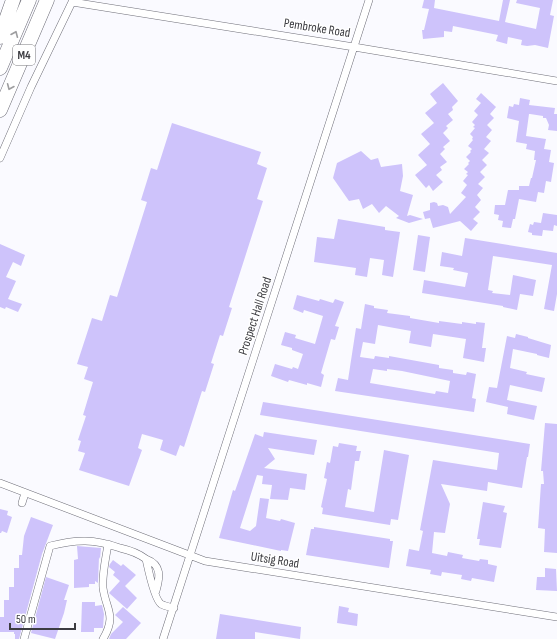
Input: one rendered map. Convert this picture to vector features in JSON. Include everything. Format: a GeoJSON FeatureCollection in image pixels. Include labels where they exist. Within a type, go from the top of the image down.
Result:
{"type":"FeatureCollection","features":[{"type":"Feature","properties":{"kind":"highway"},"geometry":{"type":"LineString","coordinates":[[0,37],[13,0]]}},
{"type":"Feature","properties":{"kind":"highway","name":"M4"},"geometry":{"type":"LineString","coordinates":[[0,68],[29,0]]}},
{"type":"Feature","properties":{"kind":"highway","name":"M4"},"geometry":{"type":"LineString","coordinates":[[0,110],[47,0]]}},
{"type":"Feature","properties":{"kind":"street","name":"Prospect Hall Road"},"geometry":{"type":"LineString","coordinates":[[163,639],[369,0]]}},
{"type":"Feature","properties":{"kind":"street","name":"Pembroke Road"},"geometry":{"type":"LineString","coordinates":[[73,1],[557,81]]}},
{"type":"Feature","properties":{"kind":"street"},"geometry":{"type":"LineString","coordinates":[[0,158],[31,87],[73,1]]}},
{"type":"Feature","properties":{"kind":"street","name":"Uitsig Road"},"geometry":{"type":"LineString","coordinates":[[0,483],[205,561],[557,617]]}},
{"type":"Feature","properties":{"kind":"street"},"geometry":{"type":"LineString","coordinates":[[22,503],[25,493]]}},
{"type":"Feature","properties":{"kind":"street"},"geometry":{"type":"LineString","coordinates":[[24,639],[50,546],[82,540],[96,541],[130,551],[146,559],[151,581],[156,591],[158,600],[162,604],[174,608]]}},
{"type":"Feature","properties":{"kind":"street"},"geometry":{"type":"LineString","coordinates":[[103,639],[108,630],[110,619],[110,610],[103,587],[108,544]]}},
{"type":"Feature","properties":{"kind":"building"},"geometry":{"type":"Polygon","coordinates":[[[424,0],[435,0],[434,8],[499,21],[503,0],[510,0],[505,22],[536,29],[540,8],[516,3],[517,0],[553,0],[550,15],[554,16],[548,48],[535,45],[521,45],[522,40],[508,37],[507,44],[496,41],[498,35],[453,26],[452,32],[444,31],[444,37],[423,39],[422,30],[424,30],[429,9],[422,8],[424,0]]]}},
{"type":"Feature","properties":{"kind":"building"},"geometry":{"type":"Polygon","coordinates":[[[443,83],[458,101],[452,107],[453,110],[448,114],[453,120],[446,126],[448,128],[443,133],[450,141],[443,147],[445,149],[440,154],[447,162],[440,167],[442,170],[436,175],[443,182],[433,191],[429,185],[426,188],[415,175],[427,165],[418,155],[430,144],[421,134],[434,123],[425,113],[437,103],[430,94],[443,83]]]}},
{"type":"Feature","properties":{"kind":"building"},"geometry":{"type":"Polygon","coordinates":[[[481,93],[496,107],[490,114],[494,118],[487,125],[492,130],[486,137],[491,141],[484,149],[489,153],[482,160],[487,165],[480,172],[485,177],[478,184],[483,188],[477,195],[481,200],[475,207],[480,212],[473,219],[478,223],[471,231],[460,221],[433,228],[430,218],[425,219],[423,212],[430,210],[430,203],[434,202],[437,203],[438,206],[443,205],[448,207],[450,214],[466,197],[461,193],[467,185],[463,181],[468,175],[466,174],[468,172],[464,169],[470,161],[466,157],[472,149],[468,146],[473,140],[473,137],[470,134],[475,128],[473,127],[475,125],[472,122],[478,115],[474,111],[481,103],[476,99],[481,93]]]}},
{"type":"Feature","properties":{"kind":"building"},"geometry":{"type":"Polygon","coordinates":[[[520,98],[530,100],[529,105],[555,108],[554,114],[557,114],[557,131],[548,130],[549,125],[546,118],[543,118],[543,116],[529,114],[526,136],[546,139],[544,149],[551,150],[549,162],[554,163],[551,182],[546,181],[544,193],[538,192],[536,202],[519,199],[515,219],[513,219],[511,228],[502,227],[503,221],[498,220],[499,215],[494,214],[495,205],[505,205],[508,190],[519,190],[519,186],[529,186],[536,160],[534,160],[535,151],[526,149],[527,144],[516,142],[519,121],[507,118],[509,106],[513,107],[514,104],[519,105],[520,98]]]}},
{"type":"Feature","properties":{"kind":"building"},"geometry":{"type":"Polygon","coordinates":[[[172,123],[261,152],[257,164],[267,168],[257,199],[263,201],[229,307],[232,308],[223,336],[220,335],[211,363],[214,364],[205,392],[202,391],[184,447],[180,445],[176,456],[160,450],[163,440],[142,434],[138,448],[142,450],[129,486],[79,470],[85,453],[78,451],[81,441],[78,440],[86,416],[83,415],[93,382],[84,379],[88,367],[77,364],[92,318],[102,321],[110,295],[117,297],[147,202],[141,200],[151,168],[157,170],[172,123]]]}},
{"type":"Feature","properties":{"kind":"building"},"geometry":{"type":"Polygon","coordinates":[[[361,151],[371,160],[378,158],[381,167],[402,164],[403,176],[400,191],[413,195],[407,216],[410,215],[423,219],[409,223],[396,218],[399,216],[386,206],[379,213],[372,204],[363,209],[359,199],[349,201],[333,178],[337,163],[361,151]]]}},
{"type":"Feature","properties":{"kind":"building"},"geometry":{"type":"Polygon","coordinates":[[[543,213],[557,215],[557,226],[554,225],[553,231],[543,230],[542,236],[532,235],[532,233],[528,232],[530,224],[533,225],[534,222],[541,223],[543,213]]]}},
{"type":"Feature","properties":{"kind":"building"},"geometry":{"type":"Polygon","coordinates":[[[338,219],[385,227],[385,230],[400,232],[393,277],[382,275],[384,260],[370,258],[367,277],[355,275],[356,268],[314,262],[317,237],[334,239],[338,219]]]}},
{"type":"Feature","properties":{"kind":"building"},"geometry":{"type":"Polygon","coordinates":[[[418,235],[430,237],[425,272],[413,270],[418,235]]]}},
{"type":"Feature","properties":{"kind":"building"},"geometry":{"type":"Polygon","coordinates":[[[465,238],[557,253],[557,294],[554,311],[544,309],[552,265],[493,256],[488,290],[493,291],[492,293],[510,295],[513,275],[536,280],[533,296],[520,294],[517,310],[503,306],[422,293],[424,280],[465,287],[468,273],[453,270],[454,268],[440,266],[442,252],[462,256],[465,238]]]}},
{"type":"Feature","properties":{"kind":"building"},"geometry":{"type":"Polygon","coordinates":[[[0,244],[25,255],[21,266],[13,262],[6,277],[16,281],[8,299],[22,304],[18,312],[6,307],[5,309],[0,307],[0,244]]]}},
{"type":"Feature","properties":{"kind":"building"},"geometry":{"type":"Polygon","coordinates":[[[297,295],[319,301],[320,299],[333,303],[335,299],[344,302],[335,326],[339,327],[335,340],[331,339],[321,373],[324,375],[321,387],[289,380],[288,382],[271,376],[275,364],[292,369],[293,367],[298,369],[303,354],[292,350],[292,348],[281,345],[285,332],[296,335],[295,338],[315,344],[323,316],[304,310],[303,313],[293,309],[297,295]]]}},
{"type":"Feature","properties":{"kind":"building"},"geometry":{"type":"Polygon","coordinates":[[[365,304],[374,306],[374,308],[388,310],[387,313],[410,316],[410,318],[439,323],[439,321],[462,324],[462,322],[476,324],[476,322],[485,323],[482,348],[486,348],[484,362],[463,358],[466,339],[433,334],[431,347],[409,343],[411,331],[378,325],[375,344],[363,342],[360,357],[374,359],[375,356],[389,358],[389,356],[439,365],[439,368],[453,370],[453,373],[466,375],[467,372],[476,374],[472,398],[476,399],[474,412],[335,391],[338,378],[348,380],[356,328],[361,329],[365,304]],[[373,369],[370,383],[435,394],[436,391],[448,393],[450,381],[402,371],[387,369],[387,371],[373,369]]]}},
{"type":"Feature","properties":{"kind":"building"},"geometry":{"type":"Polygon","coordinates":[[[516,334],[551,345],[549,358],[513,349],[510,368],[527,372],[526,374],[545,378],[542,392],[510,385],[507,400],[537,406],[534,420],[507,414],[508,407],[486,402],[489,387],[497,388],[507,336],[515,338],[516,334]]]}},
{"type":"Feature","properties":{"kind":"building"},"geometry":{"type":"Polygon","coordinates":[[[263,402],[530,444],[522,488],[488,482],[487,491],[441,484],[450,504],[445,533],[434,532],[432,553],[447,556],[448,552],[463,555],[462,558],[479,561],[480,559],[488,560],[488,564],[497,566],[494,582],[472,578],[471,581],[461,579],[462,575],[442,572],[441,576],[430,574],[431,570],[406,566],[409,549],[419,551],[423,531],[420,530],[433,460],[497,470],[499,453],[260,415],[263,402]]]}},
{"type":"Feature","properties":{"kind":"building"},"geometry":{"type":"Polygon","coordinates":[[[545,423],[557,424],[557,553],[544,552],[545,529],[538,528],[541,484],[544,484],[543,471],[541,471],[545,423]]]}},
{"type":"Feature","properties":{"kind":"building"},"geometry":{"type":"Polygon","coordinates":[[[264,432],[317,440],[314,455],[268,448],[275,459],[264,468],[307,474],[305,490],[290,488],[288,500],[270,499],[272,485],[262,484],[263,476],[257,475],[240,528],[250,531],[256,526],[260,498],[269,499],[266,518],[280,521],[281,519],[295,523],[288,551],[281,551],[219,538],[233,490],[235,491],[255,434],[263,437],[264,432]]]}},
{"type":"Feature","properties":{"kind":"building"},"geometry":{"type":"Polygon","coordinates":[[[339,443],[357,446],[356,451],[361,451],[359,461],[355,461],[351,490],[348,489],[345,507],[374,512],[384,450],[409,455],[398,520],[391,519],[390,525],[322,514],[323,508],[321,507],[327,479],[324,478],[327,462],[330,463],[333,446],[338,447],[339,443]]]}},
{"type":"Feature","properties":{"kind":"building"},"geometry":{"type":"Polygon","coordinates":[[[483,502],[505,506],[503,512],[507,513],[501,548],[479,545],[480,539],[477,539],[483,502]]]}},
{"type":"Feature","properties":{"kind":"building"},"geometry":{"type":"Polygon","coordinates":[[[0,509],[8,511],[7,515],[12,517],[7,533],[2,531],[0,533],[0,509]]]}},
{"type":"Feature","properties":{"kind":"building"},"geometry":{"type":"Polygon","coordinates":[[[31,517],[53,525],[42,554],[19,639],[15,639],[14,632],[0,632],[0,617],[4,617],[4,600],[9,600],[9,587],[14,587],[14,568],[19,568],[19,555],[22,555],[24,536],[31,517]]]}},
{"type":"Feature","properties":{"kind":"building"},"geometry":{"type":"Polygon","coordinates":[[[314,527],[390,539],[390,541],[393,541],[389,568],[306,555],[311,529],[314,529],[314,527]]]}},
{"type":"Feature","properties":{"kind":"building"},"geometry":{"type":"Polygon","coordinates":[[[77,546],[101,548],[100,559],[99,557],[98,583],[95,581],[95,584],[89,584],[89,587],[74,588],[74,560],[78,559],[77,546]]]}},
{"type":"Feature","properties":{"kind":"building"},"geometry":{"type":"Polygon","coordinates":[[[113,560],[121,566],[123,564],[136,575],[125,586],[137,598],[127,609],[109,593],[120,581],[113,575],[115,572],[109,567],[113,560]]]}},
{"type":"Feature","properties":{"kind":"building"},"geometry":{"type":"Polygon","coordinates":[[[545,568],[556,569],[557,591],[536,590],[537,577],[545,577],[545,568]]]}},
{"type":"Feature","properties":{"kind":"building"},"geometry":{"type":"Polygon","coordinates":[[[46,577],[69,585],[64,600],[67,600],[64,613],[55,639],[31,633],[46,577]]]}},
{"type":"Feature","properties":{"kind":"building"},"geometry":{"type":"Polygon","coordinates":[[[82,602],[95,602],[95,606],[102,605],[104,614],[103,628],[94,628],[94,632],[81,632],[82,602]]]}},
{"type":"Feature","properties":{"kind":"building"},"geometry":{"type":"Polygon","coordinates":[[[339,606],[349,608],[348,612],[358,614],[357,626],[337,623],[339,606]]]}},
{"type":"Feature","properties":{"kind":"building"},"geometry":{"type":"Polygon","coordinates":[[[123,607],[141,623],[126,639],[109,639],[111,634],[123,622],[115,615],[123,607]]]}},
{"type":"Feature","properties":{"kind":"building"},"geometry":{"type":"Polygon","coordinates":[[[220,614],[301,627],[300,639],[255,632],[255,639],[216,639],[220,614]]]}}]}
